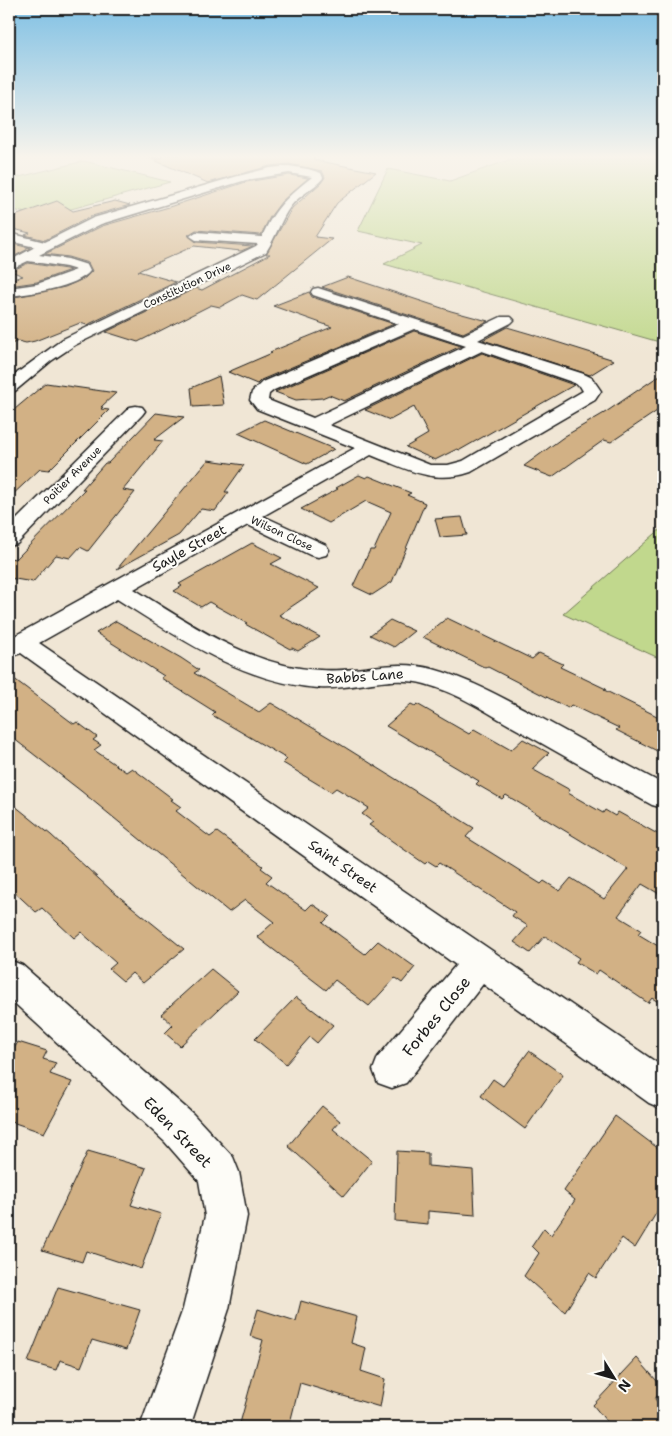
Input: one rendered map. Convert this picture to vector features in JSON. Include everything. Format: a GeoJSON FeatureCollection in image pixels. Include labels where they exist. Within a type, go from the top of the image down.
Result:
{"type":"FeatureCollection","features":[{"type":"Feature","properties":{"kind":"street"},"geometry":{"type":"LineString","coordinates":[[9,266],[95,222]]}},
{"type":"Feature","properties":{"kind":"street"},"geometry":{"type":"LineString","coordinates":[[196,236],[266,242],[274,222]]}},
{"type":"Feature","properties":{"kind":"street"},"geometry":{"type":"LineString","coordinates":[[9,237],[46,246]]}},
{"type":"Feature","properties":{"kind":"street","name":"Constitution Drive"},"geometry":{"type":"LineString","coordinates":[[9,387],[45,358],[69,342],[230,265],[260,249],[266,242]]}},
{"type":"Feature","properties":{"kind":"street"},"geometry":{"type":"LineString","coordinates":[[9,292],[39,288],[79,275],[83,271],[82,268],[74,264],[26,257]]}},
{"type":"Feature","properties":{"kind":"street"},"geometry":{"type":"LineString","coordinates":[[318,292],[578,378],[586,382],[592,391],[589,396],[460,470],[447,472],[426,470],[264,405],[259,400],[261,392],[268,386],[412,324]]}},
{"type":"Feature","properties":{"kind":"street"},"geometry":{"type":"LineString","coordinates":[[463,341],[506,320]]}},
{"type":"Feature","properties":{"kind":"street"},"geometry":{"type":"LineString","coordinates":[[313,425],[480,346]]}},
{"type":"Feature","properties":{"kind":"street","name":"Poitier Avenue"},"geometry":{"type":"LineString","coordinates":[[9,539],[136,411]]}},
{"type":"Feature","properties":{"kind":"street","name":"Sayle Street"},"geometry":{"type":"LineString","coordinates":[[16,646],[370,448]]}},
{"type":"Feature","properties":{"kind":"street","name":"Wilson Close"},"geometry":{"type":"LineString","coordinates":[[246,516],[318,550]]}},
{"type":"Feature","properties":{"kind":"street","name":"Babbs Lane"},"geometry":{"type":"LineString","coordinates":[[117,589],[204,643],[246,661],[291,675],[319,679],[346,679],[403,673],[423,674],[447,682],[483,699],[663,798]]}},
{"type":"Feature","properties":{"kind":"street","name":"Saint Street"},"geometry":{"type":"LineString","coordinates":[[16,646],[480,962],[663,1090]]}},
{"type":"Feature","properties":{"kind":"street","name":"Forbes Close"},"geometry":{"type":"LineString","coordinates":[[392,1070],[480,962]]}},
{"type":"Feature","properties":{"kind":"street","name":"Eden Street"},"geometry":{"type":"LineString","coordinates":[[10,979],[179,1128],[218,1172],[226,1216],[206,1310],[165,1427]]}},
{"type":"Feature","properties":{"kind":"green space"},"geometry":{"type":"Polygon","coordinates":[[[362,222],[663,222],[663,343],[384,264],[422,245],[358,231],[362,222]]]}},
{"type":"Feature","properties":{"kind":"green space"},"geometry":{"type":"Polygon","coordinates":[[[663,527],[663,660],[563,614],[663,527]]]}},
{"type":"Feature","properties":{"kind":"building"},"geometry":{"type":"Polygon","coordinates":[[[9,222],[80,222],[45,240],[25,235],[30,233],[9,228],[9,222]]]}},
{"type":"Feature","properties":{"kind":"building"},"geometry":{"type":"Polygon","coordinates":[[[116,222],[267,222],[261,235],[196,230],[188,235],[196,242],[253,246],[241,251],[194,246],[138,271],[176,282],[87,325],[80,323],[35,341],[26,343],[18,341],[9,345],[9,298],[65,287],[85,278],[92,271],[88,263],[68,257],[45,254],[102,226],[116,222]]]}},
{"type":"Feature","properties":{"kind":"building"},"geometry":{"type":"Polygon","coordinates":[[[284,222],[325,222],[315,237],[332,239],[257,300],[242,295],[220,307],[211,305],[138,342],[106,332],[196,288],[202,290],[270,254],[266,254],[284,222]]]}},
{"type":"Feature","properties":{"kind":"building"},"geometry":{"type":"Polygon","coordinates":[[[9,243],[30,248],[9,259],[9,243]]]}},
{"type":"Feature","properties":{"kind":"building"},"geometry":{"type":"Polygon","coordinates":[[[28,263],[70,270],[37,282],[9,286],[9,280],[23,276],[11,271],[28,263]]]}},
{"type":"Feature","properties":{"kind":"building"},"geometry":{"type":"Polygon","coordinates":[[[348,277],[451,311],[488,321],[463,333],[322,287],[348,277]]]}},
{"type":"Feature","properties":{"kind":"building"},"geometry":{"type":"Polygon","coordinates":[[[309,292],[312,297],[394,324],[261,380],[257,384],[228,372],[272,353],[270,352],[332,327],[273,306],[309,292]]]}},
{"type":"Feature","properties":{"kind":"building"},"geometry":{"type":"Polygon","coordinates":[[[507,327],[614,360],[590,375],[483,340],[507,327]]]}},
{"type":"Feature","properties":{"kind":"building"},"geometry":{"type":"Polygon","coordinates":[[[414,331],[461,346],[344,401],[329,395],[322,398],[296,400],[275,392],[414,331]]]}},
{"type":"Feature","properties":{"kind":"building"},"geometry":{"type":"Polygon","coordinates":[[[482,353],[574,385],[460,450],[457,449],[435,460],[406,447],[428,434],[414,407],[390,420],[365,410],[482,353]]]}},
{"type":"Feature","properties":{"kind":"building"},"geometry":{"type":"Polygon","coordinates":[[[663,373],[663,407],[611,442],[604,440],[552,477],[524,466],[565,436],[606,412],[663,373]]]}},
{"type":"Feature","properties":{"kind":"building"},"geometry":{"type":"Polygon","coordinates":[[[219,376],[224,405],[193,407],[191,388],[219,376]]]}},
{"type":"Feature","properties":{"kind":"building"},"geometry":{"type":"Polygon","coordinates":[[[46,383],[116,393],[101,407],[103,407],[101,409],[109,410],[49,470],[40,469],[9,498],[9,414],[46,383]]]}},
{"type":"Feature","properties":{"kind":"building"},"geometry":{"type":"Polygon","coordinates":[[[156,413],[184,417],[154,440],[163,441],[123,490],[135,492],[88,551],[80,547],[70,558],[56,555],[33,582],[9,578],[9,558],[16,559],[85,489],[82,489],[105,463],[108,463],[156,413]]]}},
{"type":"Feature","properties":{"kind":"building"},"geometry":{"type":"Polygon","coordinates":[[[264,420],[334,449],[307,464],[238,433],[264,420]]]}},
{"type":"Feature","properties":{"kind":"building"},"geometry":{"type":"Polygon","coordinates":[[[208,460],[244,465],[225,492],[229,492],[215,511],[201,509],[179,535],[117,569],[208,460]]]}},
{"type":"Feature","properties":{"kind":"building"},"geometry":{"type":"Polygon","coordinates":[[[359,475],[366,478],[369,476],[411,493],[407,495],[425,503],[392,582],[372,595],[353,586],[370,550],[374,550],[391,512],[366,501],[329,523],[301,509],[359,475]]]}},
{"type":"Feature","properties":{"kind":"building"},"geometry":{"type":"Polygon","coordinates":[[[462,517],[467,535],[440,537],[435,519],[462,517]]]}},
{"type":"Feature","properties":{"kind":"building"},"geometry":{"type":"Polygon","coordinates":[[[252,543],[282,558],[271,564],[319,588],[279,615],[320,637],[298,651],[290,649],[209,602],[201,607],[174,591],[182,586],[179,584],[252,543]]]}},
{"type":"Feature","properties":{"kind":"building"},"geometry":{"type":"Polygon","coordinates":[[[447,618],[532,659],[539,653],[563,664],[560,667],[663,719],[663,754],[616,730],[619,728],[571,705],[568,708],[488,667],[486,668],[423,637],[447,618]]]}},
{"type":"Feature","properties":{"kind":"building"},"geometry":{"type":"Polygon","coordinates":[[[390,620],[414,631],[394,647],[370,635],[390,620]]]}},
{"type":"Feature","properties":{"kind":"building"},"geometry":{"type":"Polygon","coordinates":[[[116,621],[181,658],[199,670],[194,673],[259,712],[271,703],[335,741],[474,828],[466,837],[541,884],[544,881],[560,891],[571,878],[604,899],[628,869],[506,795],[502,799],[476,784],[479,781],[386,726],[411,704],[415,706],[417,704],[469,734],[474,729],[511,750],[523,739],[549,753],[532,769],[570,790],[568,793],[603,813],[605,810],[615,816],[618,812],[663,837],[663,896],[642,884],[618,916],[641,930],[638,934],[663,949],[663,1005],[652,998],[648,1003],[599,970],[596,974],[576,962],[579,958],[545,936],[530,953],[514,942],[528,926],[512,916],[515,912],[439,863],[436,866],[428,861],[425,864],[369,825],[373,822],[362,814],[369,808],[336,788],[331,792],[283,763],[287,759],[212,715],[215,712],[161,678],[164,676],[96,633],[116,621]]]}},
{"type":"Feature","properties":{"kind":"building"},"geometry":{"type":"Polygon","coordinates":[[[9,675],[74,724],[77,722],[97,737],[93,740],[101,745],[94,750],[126,772],[132,768],[173,799],[171,800],[181,807],[176,811],[210,837],[217,832],[263,866],[261,868],[272,876],[266,882],[306,910],[312,904],[330,916],[323,923],[365,954],[378,941],[415,967],[402,983],[395,978],[369,1006],[335,980],[326,990],[257,937],[274,922],[245,900],[229,912],[81,791],[9,735],[9,675]]]}},
{"type":"Feature","properties":{"kind":"building"},"geometry":{"type":"Polygon","coordinates":[[[9,801],[51,835],[111,890],[184,949],[143,983],[132,973],[123,981],[109,969],[116,963],[81,932],[74,938],[42,908],[36,912],[9,887],[9,801]]]}},
{"type":"Feature","properties":{"kind":"building"},"geometry":{"type":"Polygon","coordinates":[[[211,969],[238,991],[180,1046],[165,1033],[173,1025],[161,1014],[211,969]]]}},
{"type":"Feature","properties":{"kind":"building"},"geometry":{"type":"Polygon","coordinates":[[[296,997],[333,1025],[317,1043],[310,1037],[286,1064],[255,1039],[296,997]]]}},
{"type":"Feature","properties":{"kind":"building"},"geometry":{"type":"Polygon","coordinates":[[[18,1042],[47,1051],[43,1059],[56,1063],[50,1074],[72,1082],[44,1133],[9,1121],[9,1057],[18,1042]]]}},
{"type":"Feature","properties":{"kind":"building"},"geometry":{"type":"Polygon","coordinates":[[[529,1051],[563,1075],[525,1129],[481,1096],[493,1079],[503,1086],[529,1051]]]}},
{"type":"Feature","properties":{"kind":"building"},"geometry":{"type":"Polygon","coordinates":[[[322,1106],[340,1121],[333,1129],[372,1161],[344,1196],[288,1146],[322,1106]]]}},
{"type":"Feature","properties":{"kind":"building"},"geometry":{"type":"Polygon","coordinates":[[[615,1116],[663,1152],[663,1202],[635,1248],[622,1238],[596,1278],[589,1273],[565,1312],[524,1276],[539,1253],[532,1246],[544,1228],[551,1235],[575,1200],[564,1191],[615,1116]]]}},
{"type":"Feature","properties":{"kind":"building"},"geometry":{"type":"Polygon","coordinates":[[[88,1151],[146,1168],[131,1205],[161,1214],[141,1269],[86,1251],[82,1262],[42,1250],[88,1151]]]}},
{"type":"Feature","properties":{"kind":"building"},"geometry":{"type":"Polygon","coordinates":[[[397,1151],[428,1153],[428,1166],[473,1170],[475,1215],[428,1211],[428,1224],[395,1221],[397,1151]]]}},
{"type":"Feature","properties":{"kind":"building"},"geometry":{"type":"Polygon","coordinates":[[[58,1287],[140,1310],[126,1350],[92,1340],[81,1367],[60,1360],[56,1370],[28,1362],[58,1287]]]}},
{"type":"Feature","properties":{"kind":"building"},"geometry":{"type":"Polygon","coordinates":[[[301,1301],[357,1317],[351,1343],[366,1348],[361,1371],[385,1379],[380,1407],[300,1383],[289,1427],[239,1427],[263,1340],[250,1336],[258,1309],[296,1321],[301,1301]]]}},
{"type":"Feature","properties":{"kind":"building"},"geometry":{"type":"Polygon","coordinates":[[[637,1358],[663,1388],[655,1399],[663,1409],[663,1427],[611,1427],[593,1405],[637,1358]]]}}]}
